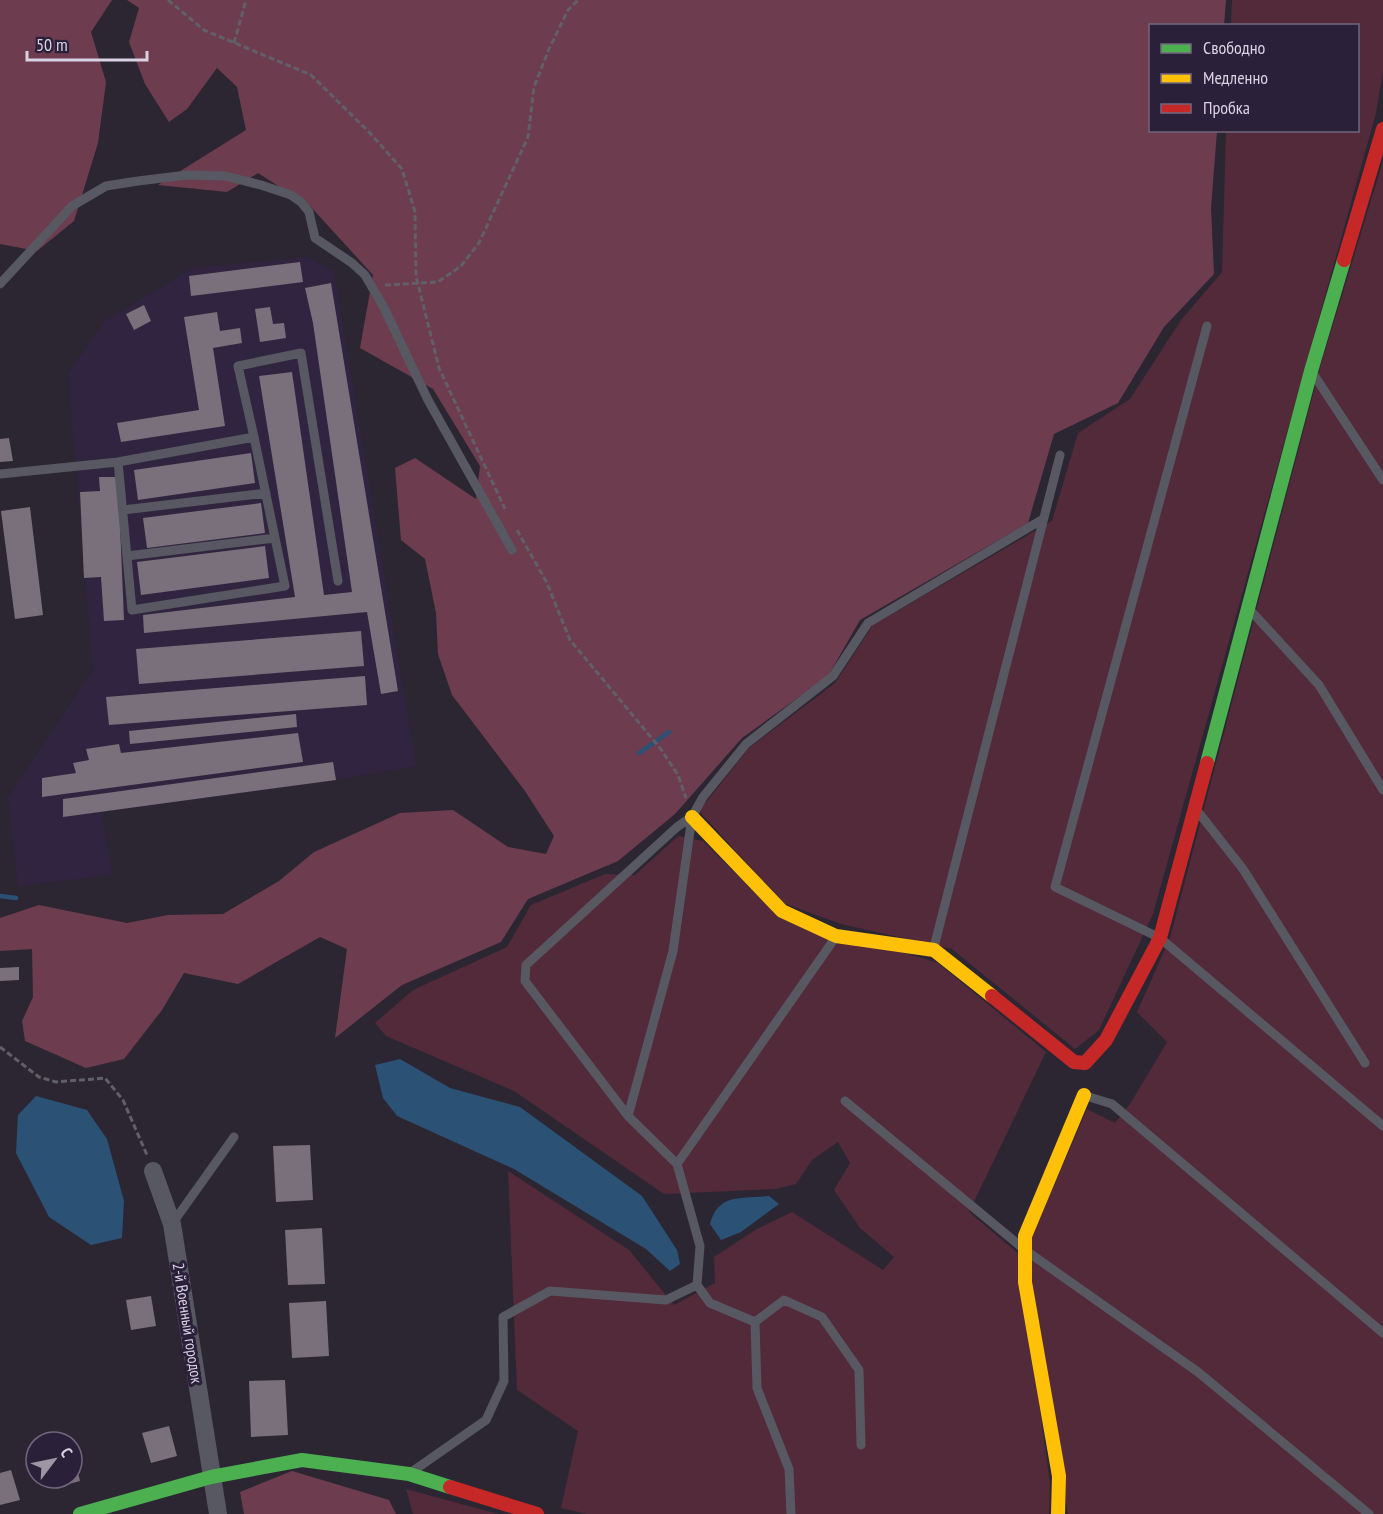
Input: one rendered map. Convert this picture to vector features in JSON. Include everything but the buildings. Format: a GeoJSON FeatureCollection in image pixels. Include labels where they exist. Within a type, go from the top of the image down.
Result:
{"type":"FeatureCollection","features":[{"type":"Feature","properties":{"kind":"street"},"geometry":{"type":"LineString","coordinates":[[692,817],[782,911],[836,936],[934,950],[1074,1062],[1085,1063],[1106,1040],[1160,938],[1311,371],[1383,129]]}},
{"type":"Feature","properties":{"kind":"street"},"geometry":{"type":"LineString","coordinates":[[1058,1514],[1059,1476],[1024,1282],[1025,1236],[1084,1095]]}},
{"type":"Feature","properties":{"kind":"street","name":"2-й Военный городок"},"geometry":{"type":"LineString","coordinates":[[153,1171],[172,1224],[218,1514]]}},
{"type":"Feature","properties":{"kind":"street"},"geometry":{"type":"LineString","coordinates":[[80,1514],[211,1477],[302,1460],[409,1474],[537,1514]]}},
{"type":"Feature","properties":{"kind":"lane"},"geometry":{"type":"LineString","coordinates":[[0,284],[72,206],[105,186],[187,175],[225,176],[291,195],[309,212],[315,238],[352,263],[364,276],[383,306],[439,420],[512,550]]}},
{"type":"Feature","properties":{"kind":"lane"},"geometry":{"type":"LineString","coordinates":[[1207,326],[1055,887],[1160,938],[1383,1126]]}},
{"type":"Feature","properties":{"kind":"lane"},"geometry":{"type":"LineString","coordinates":[[118,462],[132,610],[285,586],[238,366],[301,353],[338,581]]}},
{"type":"Feature","properties":{"kind":"lane"},"geometry":{"type":"LineString","coordinates":[[1311,371],[1383,480]]}},
{"type":"Feature","properties":{"kind":"lane"},"geometry":{"type":"LineString","coordinates":[[0,474],[118,462],[254,437]]}},
{"type":"Feature","properties":{"kind":"lane"},"geometry":{"type":"LineString","coordinates":[[934,950],[1060,455]]}},
{"type":"Feature","properties":{"kind":"lane"},"geometry":{"type":"LineString","coordinates":[[123,510],[266,493]]}},
{"type":"Feature","properties":{"kind":"lane"},"geometry":{"type":"LineString","coordinates":[[628,1116],[673,951],[692,817],[704,797],[746,744],[834,676],[868,623],[1043,519]]}},
{"type":"Feature","properties":{"kind":"lane"},"geometry":{"type":"LineString","coordinates":[[127,556],[275,538]]}},
{"type":"Feature","properties":{"kind":"lane"},"geometry":{"type":"LineString","coordinates":[[1249,609],[1319,686],[1383,790]]}},
{"type":"Feature","properties":{"kind":"lane"},"geometry":{"type":"LineString","coordinates":[[1195,808],[1243,869],[1365,1063]]}},
{"type":"Feature","properties":{"kind":"lane"},"geometry":{"type":"LineString","coordinates":[[692,817],[526,964],[525,981],[628,1116],[677,1164],[700,1245],[696,1286],[710,1303],[755,1322]]}},
{"type":"Feature","properties":{"kind":"lane"},"geometry":{"type":"LineString","coordinates":[[677,1164],[836,936]]}},
{"type":"Feature","properties":{"kind":"lane"},"geometry":{"type":"LineString","coordinates":[[1084,1095],[1112,1104],[1383,1334]]}},
{"type":"Feature","properties":{"kind":"lane"},"geometry":{"type":"LineString","coordinates":[[844,1101],[1025,1250],[1198,1372],[1369,1514]]}},
{"type":"Feature","properties":{"kind":"lane"},"geometry":{"type":"LineString","coordinates":[[172,1224],[234,1137]]}},
{"type":"Feature","properties":{"kind":"lane"},"geometry":{"type":"LineString","coordinates":[[409,1474],[486,1420],[504,1381],[503,1317],[550,1290],[666,1300],[696,1286]]}},
{"type":"Feature","properties":{"kind":"lane"},"geometry":{"type":"LineString","coordinates":[[755,1322],[784,1300],[822,1317],[859,1370],[861,1445]]}},
{"type":"Feature","properties":{"kind":"lane"},"geometry":{"type":"LineString","coordinates":[[755,1322],[757,1388],[789,1469],[791,1514]]}},
{"type":"Feature","properties":{"kind":"path"},"geometry":{"type":"LineString","coordinates":[[168,0],[204,30],[311,75],[369,132],[402,169],[415,212],[418,283],[440,368],[510,518]]}},
{"type":"Feature","properties":{"kind":"path"},"geometry":{"type":"LineString","coordinates":[[234,43],[246,0]]}},
{"type":"Feature","properties":{"kind":"path"},"geometry":{"type":"LineString","coordinates":[[364,276],[378,284],[396,286],[438,282],[461,266],[479,243],[493,211],[511,180],[528,137],[534,87],[549,49],[568,10],[578,0]]}},
{"type":"Feature","properties":{"kind":"path"},"geometry":{"type":"LineString","coordinates":[[515,527],[547,583],[570,640],[660,748],[678,775],[692,817]]}},
{"type":"Feature","properties":{"kind":"path"},"geometry":{"type":"LineString","coordinates":[[0,1047],[39,1077],[48,1080],[57,1082],[105,1078],[123,1100],[153,1171]]}},
{"type":"Feature","properties":{"kind":"shaded area"},"geometry":{"type":"Polygon","coordinates":[[[0,0],[112,0],[91,32],[106,82],[98,143],[74,221],[37,251],[0,244],[0,0]]]}},
{"type":"Feature","properties":{"kind":"shaded area"},"geometry":{"type":"Polygon","coordinates":[[[127,0],[1226,0],[1224,24],[1149,24],[1149,132],[1217,132],[1211,208],[1214,274],[1164,327],[1118,403],[1054,434],[1028,523],[860,620],[828,676],[742,738],[675,814],[618,861],[528,899],[501,942],[402,985],[335,1038],[347,949],[320,937],[238,984],[184,973],[162,1010],[124,1059],[86,1068],[25,1041],[22,1021],[33,997],[32,949],[0,951],[0,918],[39,905],[127,923],[168,915],[223,914],[279,881],[314,852],[400,813],[453,810],[508,847],[546,854],[554,836],[525,791],[452,695],[438,654],[436,613],[425,559],[401,540],[395,468],[415,458],[476,499],[480,466],[433,389],[360,348],[373,275],[311,207],[258,173],[227,192],[158,185],[246,130],[237,87],[217,68],[187,109],[169,122],[145,84],[129,42],[139,8],[127,0]]]}},
{"type":"Feature","properties":{"kind":"shaded area"},"geometry":{"type":"Polygon","coordinates":[[[1232,0],[1383,0],[1383,71],[1376,113],[1153,914],[1099,1030],[1075,1049],[952,949],[841,924],[783,903],[699,811],[749,748],[835,683],[873,625],[1052,521],[1078,433],[1130,399],[1181,320],[1222,272],[1226,132],[1359,132],[1359,24],[1231,24],[1232,0]]]}},
{"type":"Feature","properties":{"kind":"shaded area"},"geometry":{"type":"Polygon","coordinates":[[[1383,161],[1383,1514],[1068,1514],[1032,1282],[1032,1237],[1087,1109],[1115,1123],[1130,1104],[1167,1042],[1137,1012],[1170,938],[1321,364],[1383,161]]]}},
{"type":"Feature","properties":{"kind":"shaded area"},"geometry":{"type":"Polygon","coordinates":[[[307,257],[334,272],[416,766],[336,780],[101,812],[112,875],[18,886],[8,798],[93,670],[68,374],[104,322],[193,268],[307,257]]]}},
{"type":"Feature","properties":{"kind":"shaded area"},"geometry":{"type":"Polygon","coordinates":[[[678,836],[703,841],[777,914],[938,963],[1046,1052],[969,1212],[1019,1254],[1050,1484],[1049,1514],[587,1514],[561,1508],[578,1431],[517,1390],[508,1171],[629,1250],[674,1305],[715,1283],[714,1257],[755,1230],[792,1212],[883,1270],[894,1257],[860,1228],[834,1190],[850,1163],[838,1142],[812,1160],[796,1184],[775,1189],[664,1194],[514,1091],[386,1036],[375,1023],[413,990],[507,947],[531,905],[605,874],[635,875],[678,836]]]}},
{"type":"Feature","properties":{"kind":"shaded area"},"geometry":{"type":"Polygon","coordinates":[[[292,1471],[389,1500],[396,1514],[244,1514],[240,1492],[292,1471]]]}},
{"type":"Feature","properties":{"kind":"shaded area"},"geometry":{"type":"Polygon","coordinates":[[[406,1489],[498,1514],[413,1514],[406,1489]]]}},
{"type":"Feature","properties":{"kind":"water"},"geometry":{"type":"Polygon","coordinates":[[[400,1059],[450,1088],[520,1107],[642,1196],[677,1250],[680,1264],[670,1271],[646,1249],[514,1169],[397,1116],[383,1098],[375,1065],[400,1059]]]}},
{"type":"Feature","properties":{"kind":"water"},"geometry":{"type":"Polygon","coordinates":[[[36,1096],[87,1110],[107,1139],[124,1201],[122,1238],[91,1245],[49,1217],[16,1153],[18,1115],[36,1096]]]}},
{"type":"Feature","properties":{"kind":"water"},"geometry":{"type":"Polygon","coordinates":[[[769,1196],[779,1204],[741,1232],[721,1240],[710,1224],[714,1214],[725,1202],[740,1198],[769,1196]]]}},
{"type":"Feature","properties":{"kind":"waterway"},"geometry":{"type":"LineString","coordinates":[[639,753],[669,732]]}},
{"type":"Feature","properties":{"kind":"waterway"},"geometry":{"type":"LineString","coordinates":[[0,896],[16,898]]}},
{"type":"Feature","properties":{"kind":"traffic: fast"},"geometry":{"type":"LineString","coordinates":[[1207,763],[1311,371],[1344,260]]}},
{"type":"Feature","properties":{"kind":"traffic: fast"},"geometry":{"type":"LineString","coordinates":[[80,1514],[211,1477],[302,1460],[409,1474],[450,1487]]}},
{"type":"Feature","properties":{"kind":"traffic: slow"},"geometry":{"type":"LineString","coordinates":[[692,817],[782,911],[836,936],[934,950],[992,996]]}},
{"type":"Feature","properties":{"kind":"traffic: slow"},"geometry":{"type":"LineString","coordinates":[[1058,1514],[1059,1476],[1025,1282],[1025,1236],[1084,1095]]}},
{"type":"Feature","properties":{"kind":"traffic: jam"},"geometry":{"type":"LineString","coordinates":[[1344,260],[1383,129]]}},
{"type":"Feature","properties":{"kind":"traffic: jam"},"geometry":{"type":"LineString","coordinates":[[992,996],[1074,1062],[1085,1063],[1106,1040],[1160,938],[1207,763]]}},
{"type":"Feature","properties":{"kind":"traffic: jam"},"geometry":{"type":"LineString","coordinates":[[450,1487],[537,1514]]}}]}
